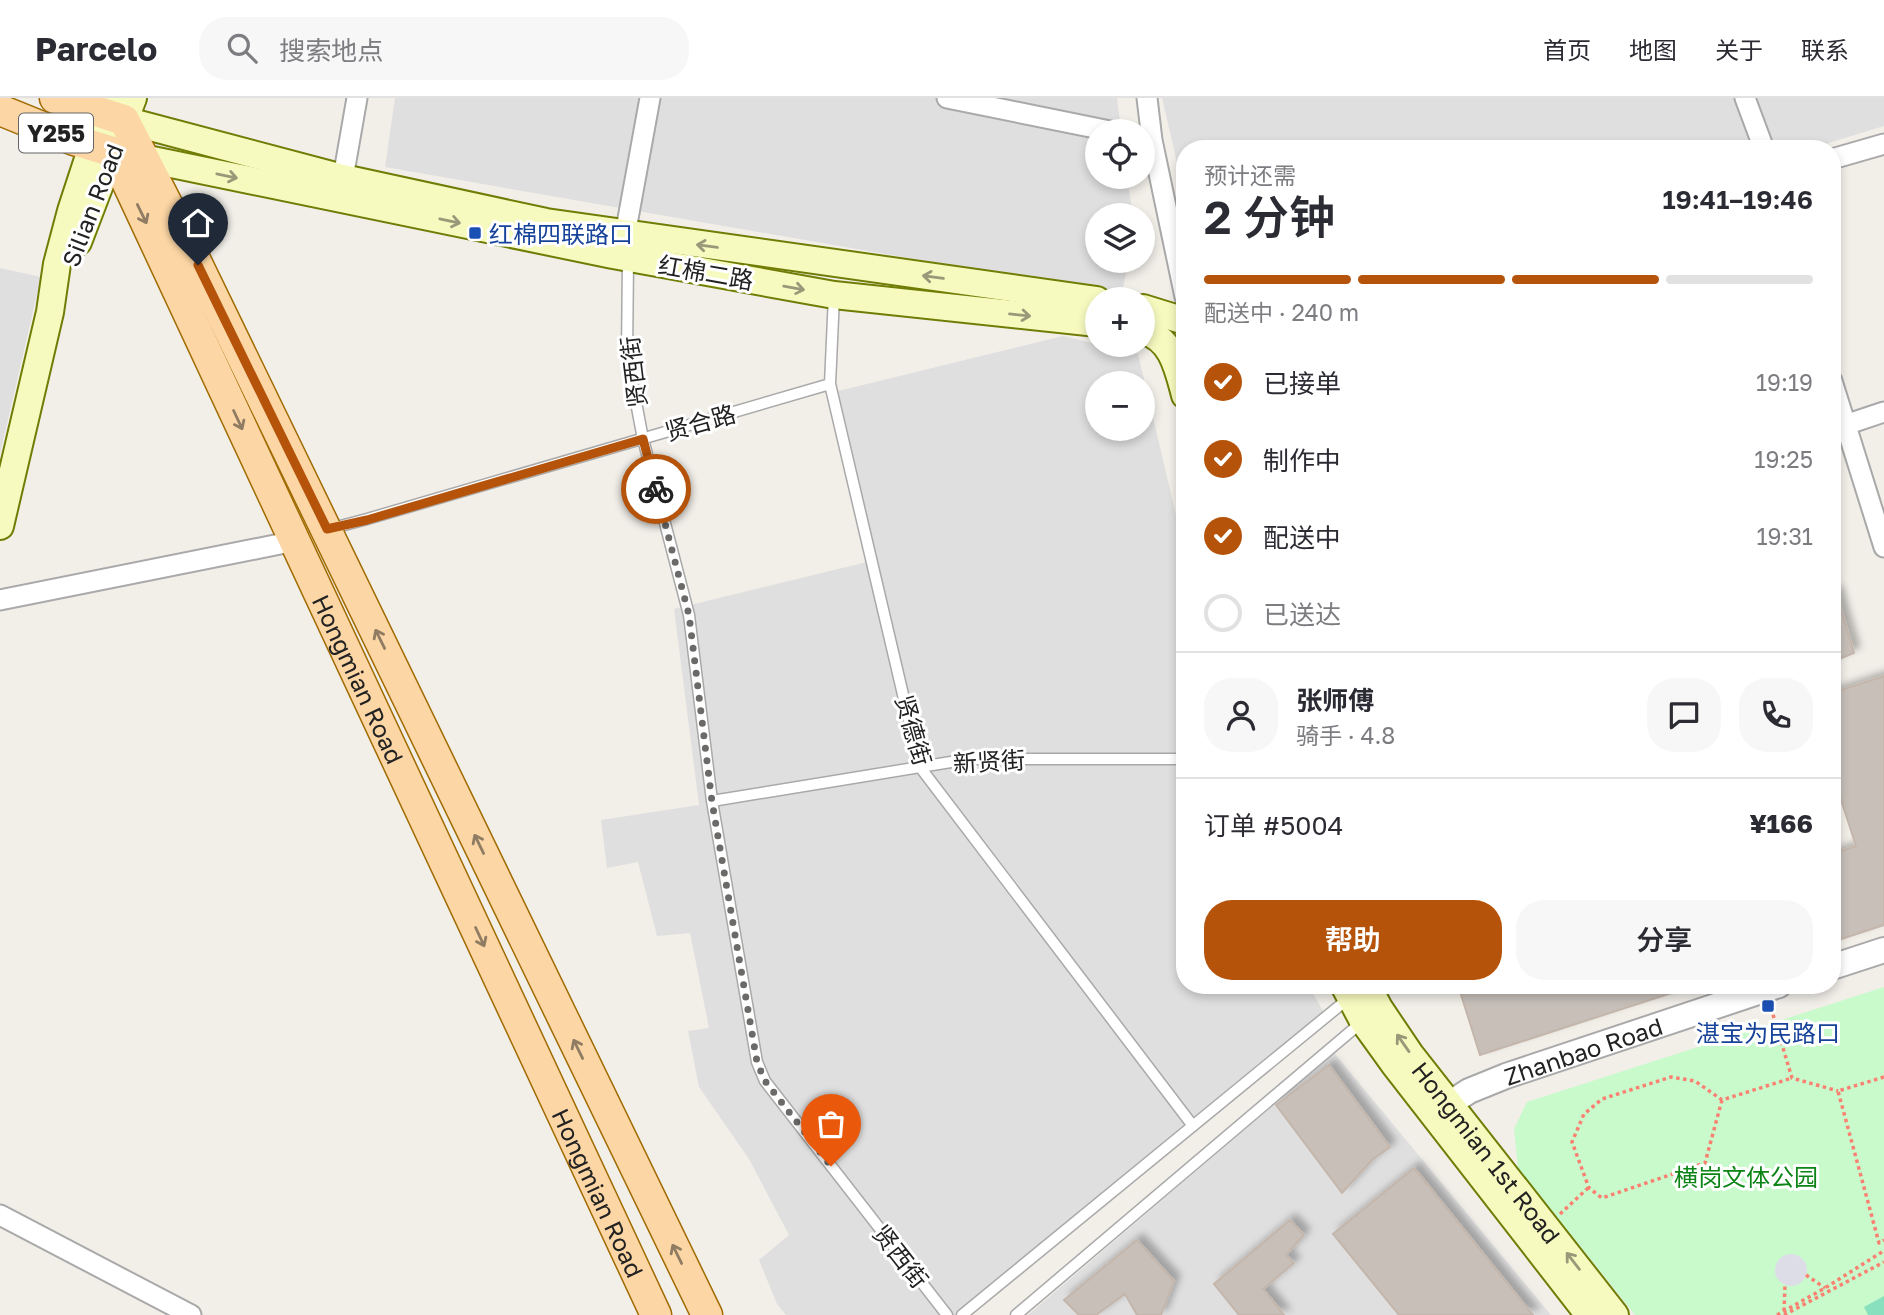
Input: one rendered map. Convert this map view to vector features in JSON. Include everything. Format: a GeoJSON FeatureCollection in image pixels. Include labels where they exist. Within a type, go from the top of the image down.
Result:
{"type":"FeatureCollection","features":[{"type":"Feature","properties":{"kind":"main road","name":"Y255"},"geometry":{"type":"LineString","coordinates":[[55,98],[117,108]]}},
{"type":"Feature","properties":{"kind":"main road","name":"Silian Road"},"geometry":{"type":"LineString","coordinates":[[0,526],[50,312],[117,108]]}},
{"type":"Feature","properties":{"kind":"main road","name":"Hongmian Road"},"geometry":{"type":"LineString","coordinates":[[117,108],[186,241],[327,529],[707,1315]]}},
{"type":"Feature","properties":{"kind":"main road","name":"红棉二路"},"geometry":{"type":"LineString","coordinates":[[117,108],[343,178],[546,222],[627,246],[1085,299]]}},
{"type":"Feature","properties":{"kind":"main road","name":"Y255"},"geometry":{"type":"LineString","coordinates":[[0,110],[102,149]]}},
{"type":"Feature","properties":{"kind":"main road","name":"Hongmian Road"},"geometry":{"type":"LineString","coordinates":[[102,149],[295,541],[656,1315]]}},
{"type":"Feature","properties":{"kind":"main road","name":"红棉二路"},"geometry":{"type":"LineString","coordinates":[[102,149],[143,159],[627,246],[834,295],[1085,322]]}},
{"type":"Feature","properties":{"kind":"main road"},"geometry":{"type":"LineString","coordinates":[[1155,312],[1176,320]]}},
{"type":"Feature","properties":{"kind":"main road"},"geometry":{"type":"LineString","coordinates":[[1155,337],[1166,344],[1176,365]]}},
{"type":"Feature","properties":{"kind":"main road","name":"Hongmian 1st Road"},"geometry":{"type":"LineString","coordinates":[[1355,994],[1363,1021],[1546,1227],[1615,1315]]}},
{"type":"Feature","properties":{"kind":"main road","name":"Hongmian 1st Road"},"geometry":{"type":"LineString","coordinates":[[1361,994],[1379,1008],[1441,1109],[1589,1315]]}},
{"type":"Feature","properties":{"kind":"street"},"geometry":{"type":"LineString","coordinates":[[343,178],[357,98]]}},
{"type":"Feature","properties":{"kind":"street"},"geometry":{"type":"LineString","coordinates":[[627,246],[650,98]]}},
{"type":"Feature","properties":{"kind":"street"},"geometry":{"type":"LineString","coordinates":[[947,98],[1085,126]]}},
{"type":"Feature","properties":{"kind":"street"},"geometry":{"type":"LineString","coordinates":[[1147,98],[1148,119]]}},
{"type":"Feature","properties":{"kind":"street"},"geometry":{"type":"LineString","coordinates":[[1745,98],[1761,140]]}},
{"type":"Feature","properties":{"kind":"street"},"geometry":{"type":"LineString","coordinates":[[1841,156],[1884,144]]}},
{"type":"Feature","properties":{"kind":"street"},"geometry":{"type":"LineString","coordinates":[[1155,169],[1176,259]]}},
{"type":"Feature","properties":{"kind":"street"},"geometry":{"type":"LineString","coordinates":[[1155,330],[1176,325]]}},
{"type":"Feature","properties":{"kind":"street"},"geometry":{"type":"LineString","coordinates":[[1841,411],[1884,547]]}},
{"type":"Feature","properties":{"kind":"street"},"geometry":{"type":"LineString","coordinates":[[1845,425],[1884,412]]}},
{"type":"Feature","properties":{"kind":"street"},"geometry":{"type":"LineString","coordinates":[[0,600],[295,541]]}},
{"type":"Feature","properties":{"kind":"street"},"geometry":{"type":"LineString","coordinates":[[1841,964],[1884,950]]}},
{"type":"Feature","properties":{"kind":"street","name":"Zhanbao Road"},"geometry":{"type":"LineString","coordinates":[[1441,1109],[1469,1091],[1506,1076],[1751,994]]}},
{"type":"Feature","properties":{"kind":"street"},"geometry":{"type":"LineString","coordinates":[[0,1215],[191,1315]]}},
{"type":"Feature","properties":{"kind":"lane","name":"贤西街"},"geometry":{"type":"LineString","coordinates":[[627,246],[627,355],[643,439],[689,615],[712,802],[757,1062],[765,1081],[947,1315]]}},
{"type":"Feature","properties":{"kind":"lane","name":"贤德街"},"geometry":{"type":"LineString","coordinates":[[834,295],[830,384],[920,767],[1193,1126]]}},
{"type":"Feature","properties":{"kind":"lane","name":"贤合路"},"geometry":{"type":"LineString","coordinates":[[327,529],[367,520],[830,384]]}},
{"type":"Feature","properties":{"kind":"lane","name":"新贤街"},"geometry":{"type":"LineString","coordinates":[[712,802],[969,759],[1176,759]]}},
{"type":"Feature","properties":{"kind":"lane"},"geometry":{"type":"LineString","coordinates":[[962,1315],[1193,1126],[1348,994]]}},
{"type":"Feature","properties":{"kind":"lane"},"geometry":{"type":"LineString","coordinates":[[1016,1315],[1363,1021]]}},
{"type":"Feature","properties":{"kind":"path"},"geometry":{"type":"LineString","coordinates":[[1774,994],[1792,1078]]}},
{"type":"Feature","properties":{"kind":"path"},"geometry":{"type":"LineString","coordinates":[[1671,1077],[1695,1082],[1722,1100],[1705,1163],[1602,1198],[1589,1188],[1572,1142],[1584,1114],[1602,1099],[1671,1077]]}},
{"type":"Feature","properties":{"kind":"path"},"geometry":{"type":"LineString","coordinates":[[1722,1100],[1792,1078],[1838,1091],[1884,1077]]}},
{"type":"Feature","properties":{"kind":"path"},"geometry":{"type":"LineString","coordinates":[[1784,1313],[1883,1252],[1838,1091]]}},
{"type":"Feature","properties":{"kind":"path"},"geometry":{"type":"LineString","coordinates":[[1546,1227],[1589,1188]]}},
{"type":"Feature","properties":{"kind":"path"},"geometry":{"type":"LineString","coordinates":[[1777,1315],[1884,1262]]}},
{"type":"Feature","properties":{"kind":"path"},"geometry":{"type":"LineString","coordinates":[[1806,1275],[1825,1288]]}},
{"type":"Feature","properties":{"kind":"path"},"geometry":{"type":"LineString","coordinates":[[1784,1313],[1785,1285]]}},
{"type":"Feature","properties":{"kind":"shaded area"},"geometry":{"type":"Polygon","coordinates":[[[395,98],[1117,98],[1120,119],[1085,119],[1085,189],[1129,189],[1131,203],[1085,203],[1085,273],[1126,273],[1123,287],[1085,289],[385,167],[395,98]]]}},
{"type":"Feature","properties":{"kind":"shaded area"},"geometry":{"type":"Polygon","coordinates":[[[1162,98],[1884,98],[1884,126],[1838,140],[1176,140],[1176,158],[1162,98]]]}},
{"type":"Feature","properties":{"kind":"shaded area"},"geometry":{"type":"Polygon","coordinates":[[[0,268],[41,277],[0,454],[0,268]]]}},
{"type":"Feature","properties":{"kind":"shaded area"},"geometry":{"type":"Polygon","coordinates":[[[1063,336],[1085,341],[1085,357],[1139,357],[1142,371],[1085,371],[1085,441],[1155,441],[1155,426],[1176,515],[1176,994],[1313,994],[1329,1021],[969,1315],[786,1315],[777,1304],[759,1260],[789,1235],[749,1159],[699,1087],[688,1031],[709,1028],[690,933],[657,936],[638,862],[607,868],[601,820],[699,805],[674,609],[867,562],[826,394],[1063,336]]]}},
{"type":"Feature","properties":{"kind":"shaded area"},"geometry":{"type":"Polygon","coordinates":[[[1334,1053],[1551,1315],[1028,1315],[1334,1053]]]}},
{"type":"Feature","properties":{"kind":"shaded area"},"geometry":{"type":"Polygon","coordinates":[[[1791,1254],[1803,1258],[1807,1270],[1803,1282],[1791,1286],[1779,1282],[1775,1270],[1779,1258],[1791,1254]]]}},
{"type":"Feature","properties":{"kind":"green space","name":"横岗文体公园"},"geometry":{"type":"Polygon","coordinates":[[[1884,987],[1884,1315],[1635,1315],[1518,1168],[1514,1129],[1527,1102],[1884,987]]]}},
{"type":"Feature","properties":{"kind":"green space"},"geometry":{"type":"Polygon","coordinates":[[[1884,1296],[1884,1315],[1868,1315],[1864,1307],[1884,1296]]]}},
{"type":"Feature","properties":{"kind":"building"},"geometry":{"type":"Polygon","coordinates":[[[1841,609],[1854,653],[1841,658],[1841,609]]]}},
{"type":"Feature","properties":{"kind":"building"},"geometry":{"type":"Polygon","coordinates":[[[1884,676],[1884,925],[1841,939],[1841,851],[1856,846],[1841,800],[1841,690],[1884,676]]]}},
{"type":"Feature","properties":{"kind":"building"},"geometry":{"type":"Polygon","coordinates":[[[1461,994],[1668,994],[1480,1055],[1461,994]]]}},
{"type":"Feature","properties":{"kind":"building"},"geometry":{"type":"Polygon","coordinates":[[[1329,1065],[1390,1147],[1372,1160],[1342,1193],[1276,1105],[1329,1065]]]}},
{"type":"Feature","properties":{"kind":"building"},"geometry":{"type":"Polygon","coordinates":[[[1414,1168],[1533,1315],[1399,1315],[1333,1234],[1414,1168]]]}},
{"type":"Feature","properties":{"kind":"building"},"geometry":{"type":"Polygon","coordinates":[[[1290,1220],[1304,1235],[1286,1255],[1294,1263],[1263,1289],[1284,1315],[1239,1315],[1214,1284],[1290,1220]]]}},
{"type":"Feature","properties":{"kind":"building"},"geometry":{"type":"Polygon","coordinates":[[[1137,1240],[1174,1281],[1161,1315],[1137,1315],[1125,1294],[1096,1315],[1079,1315],[1064,1300],[1137,1240]]]}},
{"type":"Feature","properties":{"kind":"way so far"},"geometry":{"type":"LineString","coordinates":[[656,489],[689,615],[712,802],[757,1062],[765,1081],[831,1166]]}},
{"type":"Feature","properties":{"kind":"place","name":"红棉四联路口"},"geometry":{"type":"Point","coordinates":[475,233]}},
{"type":"Feature","properties":{"kind":"place","name":"湛宝为民路口"},"geometry":{"type":"Point","coordinates":[1768,1006]}},
{"type":"Feature","properties":{"kind":"route"},"geometry":{"type":"LineString","coordinates":[[198,265],[327,529],[367,520],[643,439],[656,489]]}}]}
